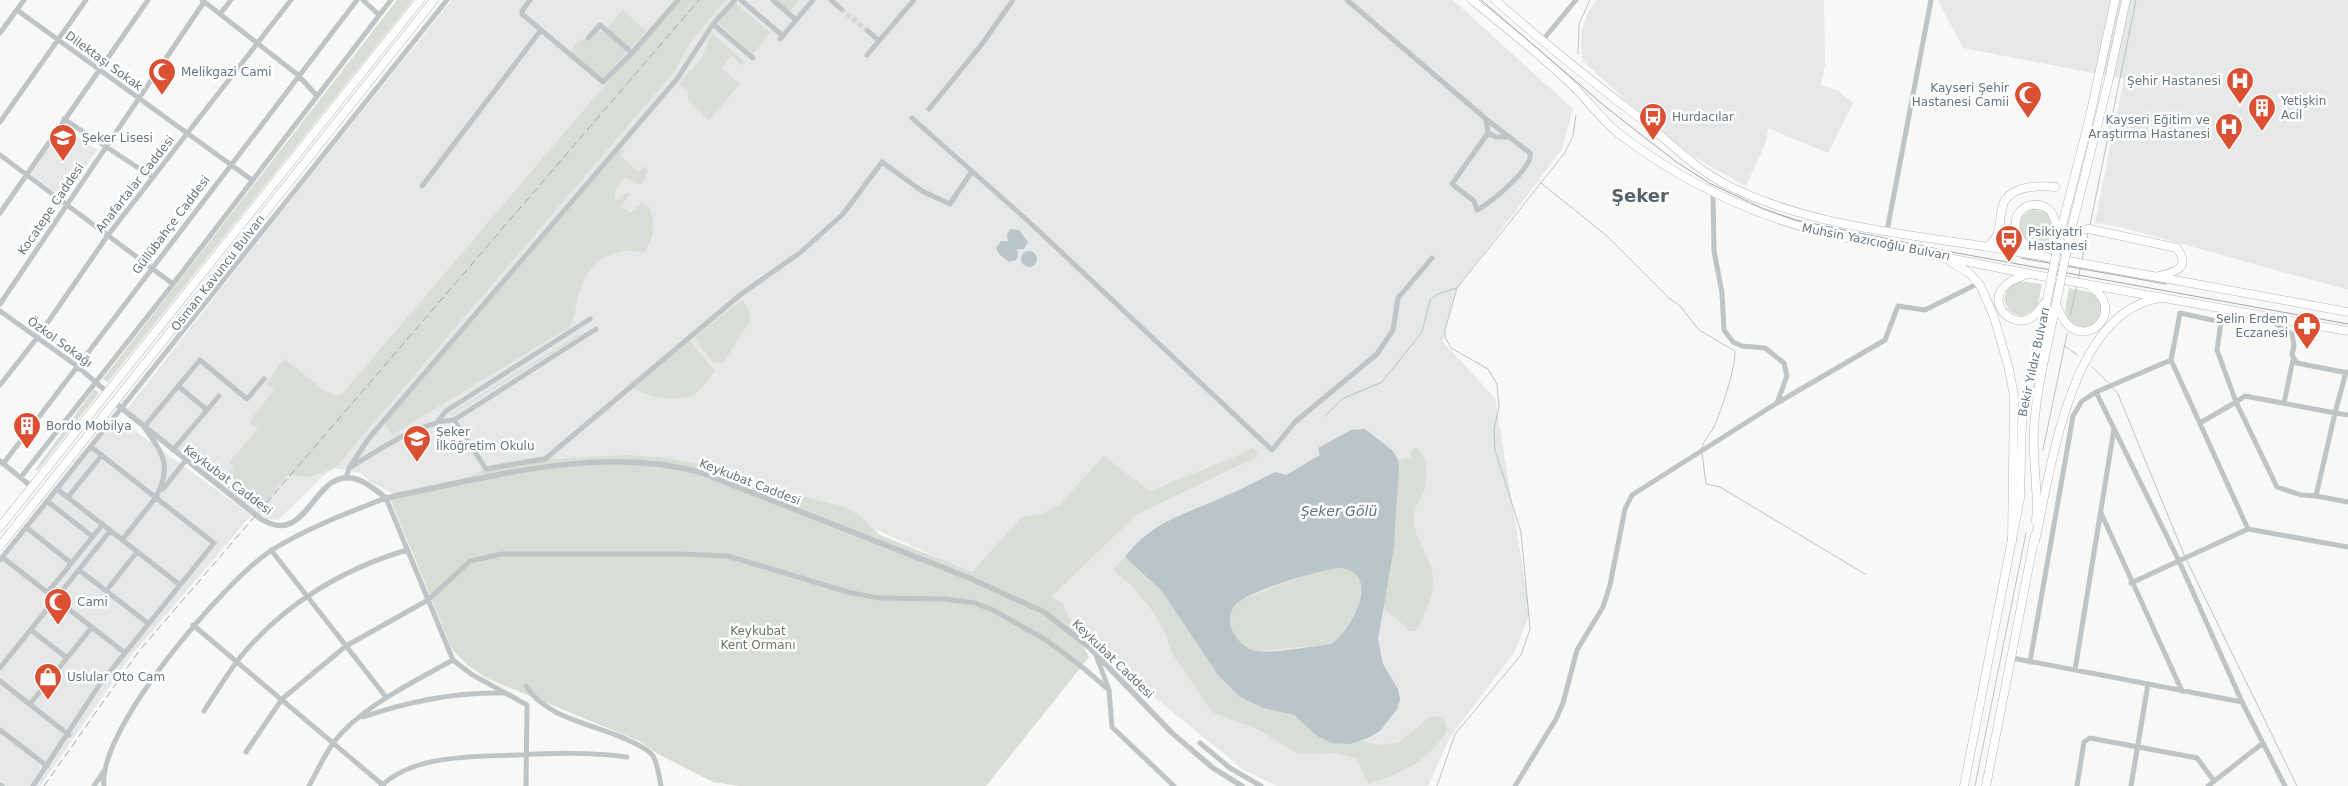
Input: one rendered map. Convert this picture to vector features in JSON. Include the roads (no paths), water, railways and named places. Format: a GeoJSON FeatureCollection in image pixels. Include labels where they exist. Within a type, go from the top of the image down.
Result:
{"type":"FeatureCollection","features":[{"type":"Feature","properties":{"kind":"main road","name":"Osman Kavuncu Bulvarı"},"geometry":{"type":"LineString","coordinates":[[0,527],[420,0]]}},
{"type":"Feature","properties":{"kind":"main road","name":"Osman Kavuncu Bulvarı"},"geometry":{"type":"LineString","coordinates":[[0,546],[118,406],[434,0]]}},
{"type":"Feature","properties":{"kind":"main road","name":"Muhsin Yazıcıoğlu Bulvarı"},"geometry":{"type":"LineString","coordinates":[[1472,0],[1575,88],[1619,134],[1688,179],[1749,209],[1802,228],[2030,274],[2348,331]]}},
{"type":"Feature","properties":{"kind":"main road","name":"Muhsin Yazıcıoğlu Bulvarı"},"geometry":{"type":"LineString","coordinates":[[1495,0],[1542,42],[1638,117],[1699,169],[1730,186],[1781,207],[1838,223],[2007,250],[2348,312]]}},
{"type":"Feature","properties":{"kind":"main road","name":"Bekir Yıldız Bulvarı"},"geometry":{"type":"LineString","coordinates":[[1964,786],[2020,498],[2022,420],[2060,234],[2116,0]]}},
{"type":"Feature","properties":{"kind":"main road","name":"Bekir Yıldız Bulvarı"},"geometry":{"type":"LineString","coordinates":[[1986,786],[2035,541],[2038,499],[2034,455],[2034,426],[2070,234],[2108,83],[2126,0]]}},
{"type":"Feature","properties":{"kind":"main road"},"geometry":{"type":"LineString","coordinates":[[1987,247],[1997,239],[2003,207],[2012,194],[2032,187],[2054,187]]}},
{"type":"Feature","properties":{"kind":"main road"},"geometry":{"type":"LineString","coordinates":[[2035,256],[2024,246],[2016,233],[2016,219],[2022,209],[2034,205],[2047,209],[2052,213],[2060,234]]}},
{"type":"Feature","properties":{"kind":"main road"},"geometry":{"type":"LineString","coordinates":[[2000,228],[2007,250]]}},
{"type":"Feature","properties":{"kind":"main road"},"geometry":{"type":"LineString","coordinates":[[2070,234],[2078,230],[2089,229],[2177,248],[2182,257],[2181,267],[2176,272],[2155,277]]}},
{"type":"Feature","properties":{"kind":"main road"},"geometry":{"type":"LineString","coordinates":[[1937,254],[1970,273],[1978,283],[1989,304],[2000,336],[2014,396],[2012,541]]}},
{"type":"Feature","properties":{"kind":"main road"},"geometry":{"type":"LineString","coordinates":[[2030,274],[2014,278],[2002,288],[1998,300],[2002,312],[2013,319],[2028,320],[2034,316],[2047,300]]}},
{"type":"Feature","properties":{"kind":"main road"},"geometry":{"type":"LineString","coordinates":[[2056,304],[2064,320],[2071,328],[2083,331],[2094,328],[2102,321],[2106,307],[2101,295],[2087,284]]}},
{"type":"Feature","properties":{"kind":"main road"},"geometry":{"type":"LineString","coordinates":[[2035,541],[2061,427],[2073,383],[2081,367],[2096,342],[2133,306],[2158,298],[2172,298]]}},
{"type":"Feature","properties":{"kind":"main road"},"geometry":{"type":"LineString","coordinates":[[107,392],[118,406]]}},
{"type":"Feature","properties":{"kind":"street"},"geometry":{"type":"LineString","coordinates":[[0,33],[24,0]]}},
{"type":"Feature","properties":{"kind":"street"},"geometry":{"type":"LineString","coordinates":[[0,122],[86,0]]}},
{"type":"Feature","properties":{"kind":"street"},"geometry":{"type":"LineString","coordinates":[[0,213],[148,0]]}},
{"type":"Feature","properties":{"kind":"street"},"geometry":{"type":"LineString","coordinates":[[220,14],[231,0]]}},
{"type":"Feature","properties":{"kind":"street","name":"Anafartalar Caddesi"},"geometry":{"type":"LineString","coordinates":[[0,385],[37,338],[108,235],[187,135],[256,42],[291,0]]}},
{"type":"Feature","properties":{"kind":"street","name":"Güllübahçe Caddesi"},"geometry":{"type":"LineString","coordinates":[[2,462],[357,0]]}},
{"type":"Feature","properties":{"kind":"street"},"geometry":{"type":"LineString","coordinates":[[363,0],[379,15]]}},
{"type":"Feature","properties":{"kind":"street"},"geometry":{"type":"LineString","coordinates":[[21,477],[173,284],[391,0]]}},
{"type":"Feature","properties":{"kind":"street"},"geometry":{"type":"LineString","coordinates":[[125,653],[48,592],[1,558],[91,446],[118,406],[447,0]]}},
{"type":"Feature","properties":{"kind":"street"},"geometry":{"type":"LineString","coordinates":[[530,0],[521,13],[602,82],[632,53],[678,0]]}},
{"type":"Feature","properties":{"kind":"street"},"geometry":{"type":"LineString","coordinates":[[526,786],[527,707],[524,702],[476,677],[453,660],[386,498],[362,481],[346,478],[349,468],[369,438],[677,79],[713,24],[735,0]]}},
{"type":"Feature","properties":{"kind":"street"},"geometry":{"type":"LineString","coordinates":[[741,0],[782,37],[814,0]]}},
{"type":"Feature","properties":{"kind":"street"},"geometry":{"type":"LineString","coordinates":[[773,0],[796,20]]}},
{"type":"Feature","properties":{"kind":"street"},"geometry":{"type":"LineString","coordinates":[[832,0],[841,9]]}},
{"type":"Feature","properties":{"kind":"street"},"geometry":{"type":"LineString","coordinates":[[867,56],[914,0]]}},
{"type":"Feature","properties":{"kind":"street"},"geometry":{"type":"LineString","coordinates":[[929,109],[982,44],[1013,0]]}},
{"type":"Feature","properties":{"kind":"street"},"geometry":{"type":"LineString","coordinates":[[1347,0],[1486,118],[1508,137],[1529,151],[1530,160],[1494,199],[1477,210],[1474,201],[1452,184],[1488,133],[1486,118]]}},
{"type":"Feature","properties":{"kind":"street"},"geometry":{"type":"LineString","coordinates":[[1542,42],[1576,0]]}},
{"type":"Feature","properties":{"kind":"street"},"geometry":{"type":"LineString","coordinates":[[1887,231],[1932,0]]}},
{"type":"Feature","properties":{"kind":"street"},"geometry":{"type":"LineString","coordinates":[[203,1],[298,75],[317,96]]}},
{"type":"Feature","properties":{"kind":"street","name":"Kocatepe Caddesi"},"geometry":{"type":"LineString","coordinates":[[0,304],[65,204],[106,147],[203,1]]}},
{"type":"Feature","properties":{"kind":"street","name":"Dilektaşı Sokak"},"geometry":{"type":"LineString","coordinates":[[17,10],[187,135],[252,180]]}},
{"type":"Feature","properties":{"kind":"street"},"geometry":{"type":"LineString","coordinates":[[713,24],[753,58]]}},
{"type":"Feature","properties":{"kind":"street"},"geometry":{"type":"LineString","coordinates":[[588,38],[600,25],[632,53]]}},
{"type":"Feature","properties":{"kind":"street"},"geometry":{"type":"LineString","coordinates":[[422,186],[541,30]]}},
{"type":"Feature","properties":{"kind":"street"},"geometry":{"type":"LineString","coordinates":[[868,31],[879,41]]}},
{"type":"Feature","properties":{"kind":"street"},"geometry":{"type":"LineString","coordinates":[[912,118],[972,171],[1272,450],[1295,422],[1377,354],[1393,330],[1397,300],[1432,258]]}},
{"type":"Feature","properties":{"kind":"street"},"geometry":{"type":"LineString","coordinates":[[64,119],[152,177]]}},
{"type":"Feature","properties":{"kind":"street"},"geometry":{"type":"LineString","coordinates":[[1488,133],[1496,137],[1508,137]]}},
{"type":"Feature","properties":{"kind":"street"},"geometry":{"type":"LineString","coordinates":[[0,155],[173,284]]}},
{"type":"Feature","properties":{"kind":"street"},"geometry":{"type":"LineString","coordinates":[[486,470],[545,459],[740,295],[801,252],[843,214],[882,162],[922,191],[950,204],[972,171]]}},
{"type":"Feature","properties":{"kind":"street"},"geometry":{"type":"LineString","coordinates":[[1713,192],[1714,251],[1722,293],[1724,330],[1733,342],[1746,346],[1765,348],[1784,363],[1787,376],[1777,404]]}},
{"type":"Feature","properties":{"kind":"street"},"geometry":{"type":"LineString","coordinates":[[1515,786],[1556,719],[1563,703],[1577,650],[1604,607],[1625,509],[1630,498],[1637,490],[1679,467],[1777,404],[1885,340],[1898,306],[1925,310],[1978,283]]}},
{"type":"Feature","properties":{"kind":"street","name":"Özkol Sokağı"},"geometry":{"type":"LineString","coordinates":[[0,311],[77,366],[107,392]]}},
{"type":"Feature","properties":{"kind":"street"},"geometry":{"type":"LineString","coordinates":[[2248,528],[2171,360],[2180,313],[2221,322],[2217,350],[2236,402],[2277,487],[2301,495],[2348,502]]}},
{"type":"Feature","properties":{"kind":"street"},"geometry":{"type":"LineString","coordinates":[[2262,315],[2292,334],[2294,341],[2294,360],[2284,403]]}},
{"type":"Feature","properties":{"kind":"street"},"geometry":{"type":"LineString","coordinates":[[438,421],[446,411],[590,319]]}},
{"type":"Feature","properties":{"kind":"street"},"geometry":{"type":"LineString","coordinates":[[349,468],[379,450],[438,421],[454,420],[596,329]]}},
{"type":"Feature","properties":{"kind":"street"},"geometry":{"type":"LineString","coordinates":[[156,498],[165,479],[165,466],[159,451],[144,427],[200,360],[247,399],[264,379]]}},
{"type":"Feature","properties":{"kind":"street"},"geometry":{"type":"LineString","coordinates":[[2030,662],[2073,416],[2082,401],[2096,392],[2171,360]]}},
{"type":"Feature","properties":{"kind":"street"},"geometry":{"type":"LineString","coordinates":[[2294,360],[2299,364],[2347,372],[2335,413],[2316,496]]}},
{"type":"Feature","properties":{"kind":"street"},"geometry":{"type":"LineString","coordinates":[[178,386],[207,410]]}},
{"type":"Feature","properties":{"kind":"street"},"geometry":{"type":"LineString","coordinates":[[2096,392],[2179,561],[2242,702],[2284,786]]}},
{"type":"Feature","properties":{"kind":"street"},"geometry":{"type":"LineString","coordinates":[[173,450],[219,396]]}},
{"type":"Feature","properties":{"kind":"street"},"geometry":{"type":"LineString","coordinates":[[2200,423],[2245,396],[2348,415]]}},
{"type":"Feature","properties":{"kind":"street","name":"Keykubat Caddesi"},"geometry":{"type":"LineString","coordinates":[[118,406],[261,519],[279,526],[293,523],[330,483],[346,478]]}},
{"type":"Feature","properties":{"kind":"street"},"geometry":{"type":"LineString","coordinates":[[454,420],[492,477]]}},
{"type":"Feature","properties":{"kind":"street"},"geometry":{"type":"LineString","coordinates":[[2075,670],[2114,429]]}},
{"type":"Feature","properties":{"kind":"street"},"geometry":{"type":"LineString","coordinates":[[33,786],[69,735],[100,684],[214,543],[91,446]]}},
{"type":"Feature","properties":{"kind":"street"},"geometry":{"type":"LineString","coordinates":[[68,497],[102,455]]}},
{"type":"Feature","properties":{"kind":"street"},"geometry":{"type":"LineString","coordinates":[[122,540],[186,460]]}},
{"type":"Feature","properties":{"kind":"street","name":"Keykubat Caddesi"},"geometry":{"type":"LineString","coordinates":[[386,498],[492,477],[608,461],[660,463],[702,473],[1013,597],[1053,618],[1096,654],[1172,734],[1213,768],[1242,786]]}},
{"type":"Feature","properties":{"kind":"street"},"geometry":{"type":"LineString","coordinates":[[2,462],[32,487]]}},
{"type":"Feature","properties":{"kind":"street"},"geometry":{"type":"LineString","coordinates":[[57,489],[180,585]]}},
{"type":"Feature","properties":{"kind":"street"},"geometry":{"type":"LineString","coordinates":[[94,786],[104,770],[109,754],[129,715],[193,625],[232,583],[271,550],[319,526],[386,498]]}},
{"type":"Feature","properties":{"kind":"street"},"geometry":{"type":"LineString","coordinates":[[47,501],[93,537]]}},
{"type":"Feature","properties":{"kind":"street"},"geometry":{"type":"LineString","coordinates":[[2100,513],[2182,691]]}},
{"type":"Feature","properties":{"kind":"street"},"geometry":{"type":"LineString","coordinates":[[48,592],[103,524]]}},
{"type":"Feature","properties":{"kind":"street"},"geometry":{"type":"LineString","coordinates":[[26,528],[71,563]]}},
{"type":"Feature","properties":{"kind":"street"},"geometry":{"type":"LineString","coordinates":[[2131,583],[2248,528],[2348,547]]}},
{"type":"Feature","properties":{"kind":"street"},"geometry":{"type":"LineString","coordinates":[[0,668],[110,531]]}},
{"type":"Feature","properties":{"kind":"street"},"geometry":{"type":"LineString","coordinates":[[271,550],[386,697]]}},
{"type":"Feature","properties":{"kind":"street"},"geometry":{"type":"LineString","coordinates":[[204,711],[237,661],[275,622],[307,597],[355,569],[407,550]]}},
{"type":"Feature","properties":{"kind":"street"},"geometry":{"type":"LineString","coordinates":[[106,591],[138,552]]}},
{"type":"Feature","properties":{"kind":"street"},"geometry":{"type":"LineString","coordinates":[[246,752],[282,699],[346,646],[428,600],[467,563],[489,555],[680,554],[728,556],[851,593],[895,599],[953,600],[986,607],[1046,640],[1081,666],[1108,690]]}},
{"type":"Feature","properties":{"kind":"street"},"geometry":{"type":"LineString","coordinates":[[79,570],[149,624]]}},
{"type":"Feature","properties":{"kind":"street"},"geometry":{"type":"LineString","coordinates":[[193,625],[334,742],[382,786],[413,767],[454,757],[587,753],[627,757]]}},
{"type":"Feature","properties":{"kind":"street"},"geometry":{"type":"LineString","coordinates":[[30,704],[92,627]]}},
{"type":"Feature","properties":{"kind":"street"},"geometry":{"type":"LineString","coordinates":[[31,630],[67,658]]}},
{"type":"Feature","properties":{"kind":"street"},"geometry":{"type":"LineString","coordinates":[[1096,654],[1108,690],[1112,727],[1174,786]]}},
{"type":"Feature","properties":{"kind":"street"},"geometry":{"type":"LineString","coordinates":[[2012,658],[2242,702]]}},
{"type":"Feature","properties":{"kind":"street"},"geometry":{"type":"LineString","coordinates":[[309,786],[334,742],[360,718],[386,697],[453,660]]}},
{"type":"Feature","properties":{"kind":"street"},"geometry":{"type":"LineString","coordinates":[[0,682],[69,735]]}},
{"type":"Feature","properties":{"kind":"street"},"geometry":{"type":"LineString","coordinates":[[2131,786],[2148,684]]}},
{"type":"Feature","properties":{"kind":"street"},"geometry":{"type":"LineString","coordinates":[[526,686],[535,699],[550,709],[618,735],[648,751],[654,759],[661,786]]}},
{"type":"Feature","properties":{"kind":"street"},"geometry":{"type":"LineString","coordinates":[[360,718],[402,705],[440,697],[507,693]]}},
{"type":"Feature","properties":{"kind":"street"},"geometry":{"type":"LineString","coordinates":[[0,730],[47,766]]}},
{"type":"Feature","properties":{"kind":"street"},"geometry":{"type":"LineString","coordinates":[[2077,786],[2084,742],[2090,738],[2197,758],[2214,781]]}},
{"type":"Feature","properties":{"kind":"street"},"geometry":{"type":"LineString","coordinates":[[2208,786],[2263,743]]}},
{"type":"Feature","properties":{"kind":"street"},"geometry":{"type":"LineString","coordinates":[[1200,744],[1230,768],[1261,786]]}},
{"type":"Feature","properties":{"kind":"street"},"geometry":{"type":"LineString","coordinates":[[104,770],[104,786]]}},
{"type":"Feature","properties":{"kind":"water"},"geometry":{"type":"Polygon","coordinates":[[[1011,229],[1019,230],[1028,242],[1024,249],[1017,249],[1018,256],[1016,260],[1009,262],[999,254],[996,248],[1001,241],[1008,241],[1007,234],[1011,229]]]}},
{"type":"Feature","properties":{"kind":"water"},"geometry":{"type":"Polygon","coordinates":[[[1029,251],[1035,253],[1037,259],[1035,265],[1029,267],[1023,265],[1021,259],[1023,253],[1029,251]]]}},
{"type":"Feature","properties":{"kind":"water","name":"Şeker Gölü"},"geometry":{"type":"Polygon","coordinates":[[[1365,429],[1393,451],[1398,460],[1394,547],[1378,639],[1383,664],[1398,689],[1400,700],[1397,709],[1380,731],[1351,744],[1331,743],[1317,736],[1294,715],[1263,708],[1240,697],[1219,676],[1161,590],[1125,557],[1144,537],[1164,523],[1275,472],[1286,475],[1320,455],[1318,448],[1351,430],[1365,429]],[[1343,568],[1334,569],[1287,581],[1255,593],[1236,604],[1232,610],[1230,625],[1233,632],[1249,648],[1264,652],[1332,644],[1347,627],[1359,604],[1360,582],[1354,573],[1343,568]]]}},
{"type":"Feature","properties":{"kind":"waterway"},"geometry":{"type":"LineString","coordinates":[[1578,54],[1579,24],[1590,0]]}},
{"type":"Feature","properties":{"kind":"waterway"},"geometry":{"type":"LineString","coordinates":[[2090,225],[2136,0]]}},
{"type":"Feature","properties":{"kind":"waterway"},"geometry":{"type":"LineString","coordinates":[[1325,416],[1342,399],[1382,382],[1422,332],[1430,300],[1438,294],[1457,288],[1564,154],[1573,136],[1576,115]]}},
{"type":"Feature","properties":{"kind":"waterway"},"geometry":{"type":"LineString","coordinates":[[1541,183],[1607,236],[1670,299],[1680,306],[1699,330],[1735,351],[1731,378],[1724,400],[1714,427],[1702,448]]}},
{"type":"Feature","properties":{"kind":"waterway"},"geometry":{"type":"LineString","coordinates":[[2082,259],[2088,234]]}},
{"type":"Feature","properties":{"kind":"waterway"},"geometry":{"type":"LineString","coordinates":[[2078,279],[2081,265]]}},
{"type":"Feature","properties":{"kind":"waterway"},"geometry":{"type":"LineString","coordinates":[[2070,316],[2077,285]]}},
{"type":"Feature","properties":{"kind":"waterway"},"geometry":{"type":"LineString","coordinates":[[1437,786],[1455,734],[1521,655],[1530,629],[1521,532],[1495,450],[1494,429],[1499,407],[1497,384],[1488,369],[1451,348],[1445,337],[1445,330],[1457,288]]}},
{"type":"Feature","properties":{"kind":"waterway"},"geometry":{"type":"LineString","coordinates":[[2043,450],[2067,334]]}},
{"type":"Feature","properties":{"kind":"waterway"},"geometry":{"type":"LineString","coordinates":[[2065,346],[2077,355]]}},
{"type":"Feature","properties":{"kind":"waterway"},"geometry":{"type":"LineString","coordinates":[[2092,367],[2109,383]]}},
{"type":"Feature","properties":{"kind":"waterway"},"geometry":{"type":"LineString","coordinates":[[2112,387],[2118,394],[2185,557]]}},
{"type":"Feature","properties":{"kind":"waterway"},"geometry":{"type":"LineString","coordinates":[[1702,452],[1706,484],[1720,487],[1865,574]]}},
{"type":"Feature","properties":{"kind":"waterway"},"geometry":{"type":"LineString","coordinates":[[1975,786],[2026,533]]}},
{"type":"Feature","properties":{"kind":"waterway"},"geometry":{"type":"LineString","coordinates":[[2187,561],[2297,786]]}},
{"type":"Feature","properties":{"kind":"tunnel"},"geometry":{"type":"LineString","coordinates":[[841,9],[868,31]]}},
{"type":"Feature","properties":{"kind":"tram line"},"geometry":{"type":"LineString","coordinates":[[1481,0],[1607,108],[1675,161],[1709,183],[1764,209],[1796,220],[1957,253],[2348,324]]}},
{"type":"Feature","properties":{"kind":"tram line"},"geometry":{"type":"LineString","coordinates":[[2021,258],[2166,284]]}},
{"type":"Feature","properties":{"kind":"railway"},"geometry":{"type":"LineString","coordinates":[[44,786],[139,651],[699,0]]}},
{"type":"Feature","properties":{"kind":"place","name":"Melikgazi Cami"},"geometry":{"type":"Point","coordinates":[162,96]}},
{"type":"Feature","properties":{"kind":"place","name":"Şehir Hastanesi"},"geometry":{"type":"Point","coordinates":[2240,105]}},
{"type":"Feature","properties":{"kind":"place","name":"Kayseri Şehir Hastanesi Camii"},"geometry":{"type":"Point","coordinates":[2028,119]}},
{"type":"Feature","properties":{"kind":"place","name":"Yetişkin Acil"},"geometry":{"type":"Point","coordinates":[2262,132]}},
{"type":"Feature","properties":{"kind":"place","name":"Hurdacılar"},"geometry":{"type":"Point","coordinates":[1653,141]}},
{"type":"Feature","properties":{"kind":"place","name":"Kayseri Eğitim ve Araştırma Hastanesi"},"geometry":{"type":"Point","coordinates":[2229,151]}},
{"type":"Feature","properties":{"kind":"place","name":"Şeker Lisesi"},"geometry":{"type":"Point","coordinates":[63,162]}},
{"type":"Feature","properties":{"kind":"place","name":"Psikiyatri Hastanesi"},"geometry":{"type":"Point","coordinates":[2009,263]}},
{"type":"Feature","properties":{"kind":"place","name":"Selin Erdem Eczanesi"},"geometry":{"type":"Point","coordinates":[2307,350]}},
{"type":"Feature","properties":{"kind":"place","name":"Bordo Mobilya"},"geometry":{"type":"Point","coordinates":[27,450]}},
{"type":"Feature","properties":{"kind":"place","name":"Şeker İlköğretim Okulu"},"geometry":{"type":"Point","coordinates":[417,463]}},
{"type":"Feature","properties":{"kind":"place","name":"Cami"},"geometry":{"type":"Point","coordinates":[58,626]}},
{"type":"Feature","properties":{"kind":"place","name":"Uslular Oto Cam"},"geometry":{"type":"Point","coordinates":[48,701]}},
{"type":"Feature","properties":{"kind":"district","name":"Şeker"},"geometry":{"type":"Point","coordinates":[1640,195]}},
{"type":"Feature","properties":{"kind":"park label","name":"Keykubat Kent Ormanı"},"geometry":{"type":"Point","coordinates":[758,638]}}]}
